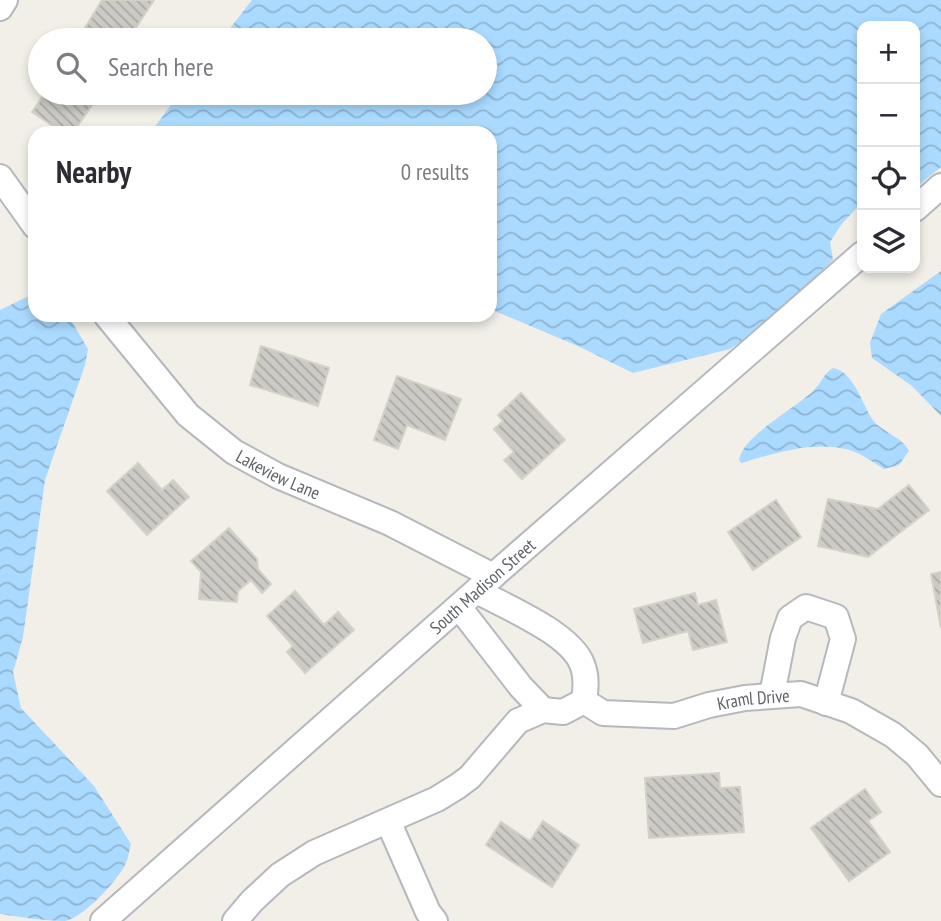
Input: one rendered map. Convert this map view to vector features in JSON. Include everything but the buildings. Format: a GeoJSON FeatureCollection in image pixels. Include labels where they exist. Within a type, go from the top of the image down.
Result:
{"type":"FeatureCollection","features":[{"type":"Feature","properties":{"kind":"street"},"geometry":{"type":"LineString","coordinates":[[0,8],[5,0]]}},
{"type":"Feature","properties":{"kind":"street"},"geometry":{"type":"LineString","coordinates":[[0,177],[28,216]]}},
{"type":"Feature","properties":{"kind":"street"},"geometry":{"type":"LineString","coordinates":[[920,205],[941,186]]}},
{"type":"Feature","properties":{"kind":"street","name":"South Madison Street"},"geometry":{"type":"LineString","coordinates":[[103,921],[857,258]]}},
{"type":"Feature","properties":{"kind":"street","name":"Lakeview Lane"},"geometry":{"type":"LineString","coordinates":[[112,322],[188,415],[234,452],[278,476],[390,523],[476,592]]}},
{"type":"Feature","properties":{"kind":"street"},"geometry":{"type":"LineString","coordinates":[[235,921],[280,875],[306,858],[437,799],[470,777],[518,721],[543,710],[563,712],[584,701],[587,680],[582,662],[560,636],[476,592]]}},
{"type":"Feature","properties":{"kind":"street"},"geometry":{"type":"LineString","coordinates":[[476,592],[521,687],[543,710]]}},
{"type":"Feature","properties":{"kind":"street"},"geometry":{"type":"LineString","coordinates":[[772,695],[783,638],[790,618],[806,607],[836,617],[843,639],[826,703]]}},
{"type":"Feature","properties":{"kind":"street","name":"Kraml Drive"},"geometry":{"type":"LineString","coordinates":[[584,701],[603,713],[674,716],[709,705],[772,695],[801,694],[867,719],[893,735],[917,755],[941,784]]}},
{"type":"Feature","properties":{"kind":"street"},"geometry":{"type":"LineString","coordinates":[[388,821],[428,912],[435,921]]}},
{"type":"Feature","properties":{"kind":"water"},"geometry":{"type":"Polygon","coordinates":[[[252,0],[941,0],[941,167],[920,184],[920,21],[857,21],[857,207],[830,242],[833,260],[763,326],[730,349],[633,373],[497,312],[497,126],[155,126],[171,105],[497,105],[497,28],[230,28],[252,0]]]}},
{"type":"Feature","properties":{"kind":"water"},"geometry":{"type":"Polygon","coordinates":[[[941,271],[941,416],[912,386],[872,358],[870,343],[881,314],[941,271]]]}},
{"type":"Feature","properties":{"kind":"water"},"geometry":{"type":"Polygon","coordinates":[[[28,296],[28,322],[72,322],[88,349],[85,365],[45,480],[23,637],[13,672],[21,708],[94,786],[131,844],[125,865],[107,889],[81,913],[65,921],[0,914],[0,310],[28,296]]]}},
{"type":"Feature","properties":{"kind":"water"},"geometry":{"type":"Polygon","coordinates":[[[833,368],[840,370],[851,381],[876,424],[906,446],[909,451],[899,465],[884,469],[851,450],[820,446],[780,452],[742,463],[739,460],[750,441],[807,396],[833,368]]]}}]}
